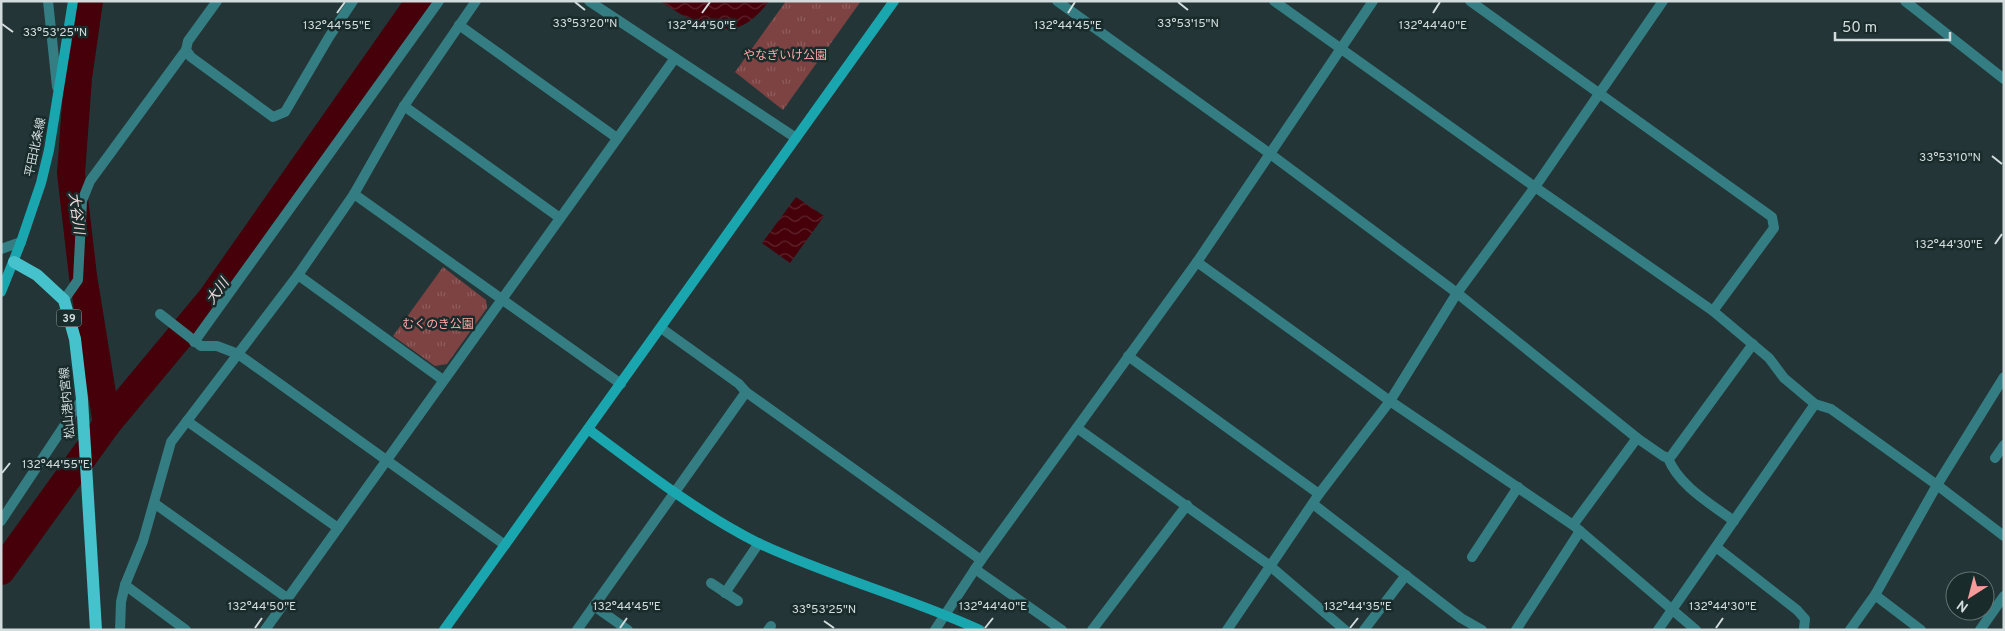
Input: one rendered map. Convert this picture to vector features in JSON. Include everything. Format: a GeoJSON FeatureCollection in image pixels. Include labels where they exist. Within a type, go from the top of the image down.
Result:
{"type":"FeatureCollection","features":[{"type":"Feature","properties":{"kind":"main road","name":"39"},"geometry":{"type":"LineString","coordinates":[[14,262],[37,275],[64,300]]}},
{"type":"Feature","properties":{"kind":"main road","name":"松山港内宮線"},"geometry":{"type":"LineString","coordinates":[[64,300],[75,339],[82,399],[88,523],[96,630]]}},
{"type":"Feature","properties":{"kind":"street"},"geometry":{"type":"LineString","coordinates":[[48,1],[58,93]]}},
{"type":"Feature","properties":{"kind":"street","name":"平田北条線"},"geometry":{"type":"LineString","coordinates":[[1,292],[14,262],[41,183],[49,150],[73,1]]}},
{"type":"Feature","properties":{"kind":"street"},"geometry":{"type":"LineString","coordinates":[[64,300],[78,280],[82,201],[90,181],[186,50],[188,41],[217,1]]}},
{"type":"Feature","properties":{"kind":"street"},"geometry":{"type":"LineString","coordinates":[[186,50],[191,57],[273,117],[280,116],[285,112],[329,37],[353,1]]}},
{"type":"Feature","properties":{"kind":"street"},"geometry":{"type":"LineString","coordinates":[[190,339],[439,1]]}},
{"type":"Feature","properties":{"kind":"street"},"geometry":{"type":"LineString","coordinates":[[120,630],[121,602],[125,585],[143,541],[171,442],[298,275],[354,194],[404,106],[476,1]]}},
{"type":"Feature","properties":{"kind":"street"},"geometry":{"type":"LineString","coordinates":[[589,1],[796,138]]}},
{"type":"Feature","properties":{"kind":"street"},"geometry":{"type":"LineString","coordinates":[[444,630],[894,1]]}},
{"type":"Feature","properties":{"kind":"street"},"geometry":{"type":"LineString","coordinates":[[1057,1],[1270,153],[1457,293],[1637,438],[1662,456],[1668,458],[1673,470],[1696,492],[1734,521]]}},
{"type":"Feature","properties":{"kind":"street"},"geometry":{"type":"LineString","coordinates":[[1274,1],[1713,311],[1769,358],[1784,378],[1815,404],[1831,409],[2004,536]]}},
{"type":"Feature","properties":{"kind":"street"},"geometry":{"type":"LineString","coordinates":[[935,630],[981,560],[1197,262],[1373,1]]}},
{"type":"Feature","properties":{"kind":"street"},"geometry":{"type":"LineString","coordinates":[[1470,1],[1772,217],[1774,228],[1713,311]]}},
{"type":"Feature","properties":{"kind":"street"},"geometry":{"type":"LineString","coordinates":[[1226,630],[1319,494],[1390,401],[1457,293],[1535,187],[1663,1]]}},
{"type":"Feature","properties":{"kind":"street"},"geometry":{"type":"LineString","coordinates":[[1905,1],[2004,79]]}},
{"type":"Feature","properties":{"kind":"street"},"geometry":{"type":"LineString","coordinates":[[459,25],[617,138]]}},
{"type":"Feature","properties":{"kind":"street"},"geometry":{"type":"LineString","coordinates":[[265,630],[675,58]]}},
{"type":"Feature","properties":{"kind":"street"},"geometry":{"type":"LineString","coordinates":[[404,106],[560,218]]}},
{"type":"Feature","properties":{"kind":"street"},"geometry":{"type":"LineString","coordinates":[[354,194],[621,384]]}},
{"type":"Feature","properties":{"kind":"street"},"geometry":{"type":"LineString","coordinates":[[1,249],[21,242]]}},
{"type":"Feature","properties":{"kind":"street"},"geometry":{"type":"LineString","coordinates":[[1197,262],[1390,401],[1577,528],[1696,630]]}},
{"type":"Feature","properties":{"kind":"street"},"geometry":{"type":"LineString","coordinates":[[298,275],[443,380]]}},
{"type":"Feature","properties":{"kind":"street"},"geometry":{"type":"LineString","coordinates":[[160,314],[201,346],[217,346],[238,354],[385,461],[505,544]]}},
{"type":"Feature","properties":{"kind":"street"},"geometry":{"type":"LineString","coordinates":[[661,328],[739,384],[746,392],[981,560]]}},
{"type":"Feature","properties":{"kind":"street"},"geometry":{"type":"LineString","coordinates":[[1668,458],[1753,344]]}},
{"type":"Feature","properties":{"kind":"street"},"geometry":{"type":"LineString","coordinates":[[1128,356],[1319,494]]}},
{"type":"Feature","properties":{"kind":"street"},"geometry":{"type":"LineString","coordinates":[[1850,630],[1876,595],[1937,485],[2002,384]]}},
{"type":"Feature","properties":{"kind":"street"},"geometry":{"type":"LineString","coordinates":[[577,630],[746,392]]}},
{"type":"Feature","properties":{"kind":"street"},"geometry":{"type":"LineString","coordinates":[[1,521],[82,399]]}},
{"type":"Feature","properties":{"kind":"street"},"geometry":{"type":"LineString","coordinates":[[1658,630],[1815,404]]}},
{"type":"Feature","properties":{"kind":"street"},"geometry":{"type":"LineString","coordinates":[[187,421],[338,528]]}},
{"type":"Feature","properties":{"kind":"street"},"geometry":{"type":"LineString","coordinates":[[1077,428],[1269,565],[1345,630]]}},
{"type":"Feature","properties":{"kind":"street"},"geometry":{"type":"LineString","coordinates":[[588,430],[707,514],[759,543],[790,557],[946,614],[980,630]]}},
{"type":"Feature","properties":{"kind":"street"},"geometry":{"type":"LineString","coordinates":[[1516,630],[1577,528],[1637,438]]}},
{"type":"Feature","properties":{"kind":"street"},"geometry":{"type":"LineString","coordinates":[[1995,458],[2004,445]]}},
{"type":"Feature","properties":{"kind":"street"},"geometry":{"type":"LineString","coordinates":[[1472,557],[1518,488]]}},
{"type":"Feature","properties":{"kind":"street"},"geometry":{"type":"LineString","coordinates":[[154,503],[287,598]]}},
{"type":"Feature","properties":{"kind":"street"},"geometry":{"type":"LineString","coordinates":[[1312,504],[1462,618],[1482,630]]}},
{"type":"Feature","properties":{"kind":"street"},"geometry":{"type":"LineString","coordinates":[[1092,630],[1186,505]]}},
{"type":"Feature","properties":{"kind":"street"},"geometry":{"type":"LineString","coordinates":[[725,593],[759,543]]}},
{"type":"Feature","properties":{"kind":"street"},"geometry":{"type":"LineString","coordinates":[[1716,547],[1797,610],[1805,619],[1804,628]]}},
{"type":"Feature","properties":{"kind":"street"},"geometry":{"type":"LineString","coordinates":[[975,569],[1062,630]]}},
{"type":"Feature","properties":{"kind":"street"},"geometry":{"type":"LineString","coordinates":[[1364,630],[1406,575]]}},
{"type":"Feature","properties":{"kind":"street"},"geometry":{"type":"LineString","coordinates":[[711,583],[738,601]]}},
{"type":"Feature","properties":{"kind":"street"},"geometry":{"type":"LineString","coordinates":[[125,585],[186,630]]}},
{"type":"Feature","properties":{"kind":"street"},"geometry":{"type":"LineString","coordinates":[[1876,595],[1921,630]]}},
{"type":"Feature","properties":{"kind":"street"},"geometry":{"type":"LineString","coordinates":[[1980,630],[2004,596]]}},
{"type":"Feature","properties":{"kind":"street"},"geometry":{"type":"LineString","coordinates":[[594,606],[628,630]]}},
{"type":"Feature","properties":{"kind":"green space","name":"やなぎいけ公園"},"geometry":{"type":"Polygon","coordinates":[[[786,1],[861,1],[783,110],[735,72],[786,1]]]}},
{"type":"Feature","properties":{"kind":"green space","name":"むくのき公園"},"geometry":{"type":"Polygon","coordinates":[[[443,267],[486,300],[487,308],[447,364],[435,366],[393,336],[443,267]]]}},
{"type":"Feature","properties":{"kind":"water"},"geometry":{"type":"Polygon","coordinates":[[[660,1],[769,1],[756,16],[743,25],[730,29],[716,29],[689,19],[660,1]]]}},
{"type":"Feature","properties":{"kind":"water"},"geometry":{"type":"Polygon","coordinates":[[[796,197],[824,216],[790,263],[762,243],[796,197]]]}},
{"type":"Feature","properties":{"kind":"waterway","name":"大谷川"},"geometry":{"type":"LineString","coordinates":[[89,1],[78,78],[71,173],[83,276],[107,424]]}},
{"type":"Feature","properties":{"kind":"waterway","name":"大川"},"geometry":{"type":"LineString","coordinates":[[1,571],[107,424],[211,299],[420,1]]}}]}
